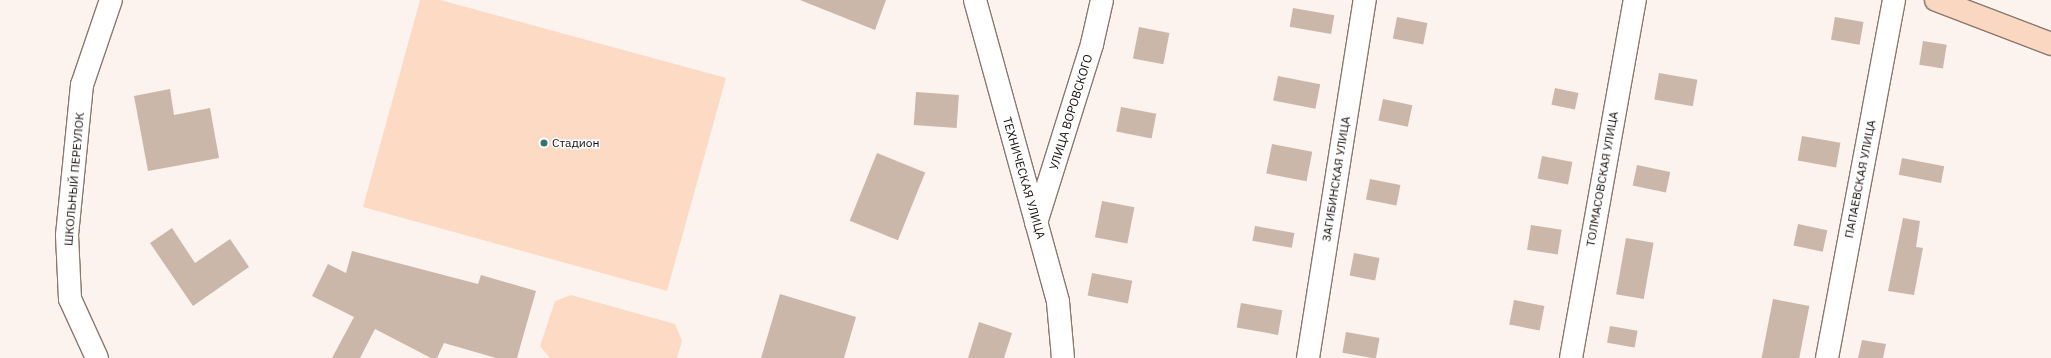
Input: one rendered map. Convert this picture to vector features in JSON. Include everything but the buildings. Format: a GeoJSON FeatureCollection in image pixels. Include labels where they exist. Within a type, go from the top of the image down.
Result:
{"type":"FeatureCollection","features":[{"type":"Feature","properties":{"kind":"main road"},"geometry":{"type":"LineString","coordinates":[[1936,0],[2051,44]]}},
{"type":"Feature","properties":{"kind":"street","name":"ШКОЛЬНЫЙ ПЕРЕУЛОК"},"geometry":{"type":"LineString","coordinates":[[97,358],[70,299],[67,234],[82,85],[111,0]]}},
{"type":"Feature","properties":{"kind":"street","name":"ТЕХНИЧЕСКАЯ УЛИЦА"},"geometry":{"type":"LineString","coordinates":[[975,0],[1058,302],[1063,358]]}},
{"type":"Feature","properties":{"kind":"street","name":"УЛИЦА ВОРОВСКОГО"},"geometry":{"type":"LineString","coordinates":[[1036,223],[1092,44],[1102,0]]}},
{"type":"Feature","properties":{"kind":"street","name":"ЗАГИБИНСКАЯ УЛИЦА"},"geometry":{"type":"LineString","coordinates":[[1308,358],[1365,0]]}},
{"type":"Feature","properties":{"kind":"street","name":"ТОЛМАСОВСКАЯ УЛИЦА"},"geometry":{"type":"LineString","coordinates":[[1571,358],[1635,0]]}},
{"type":"Feature","properties":{"kind":"street","name":"ПАПАЕВСКАЯ УЛИЦА"},"geometry":{"type":"LineString","coordinates":[[1826,358],[1894,0]]}},
{"type":"Feature","properties":{"kind":"shaded area","name":"Стадион"},"geometry":{"type":"Polygon","coordinates":[[[420,0],[440,0],[726,78],[667,291],[363,207],[420,0]]]}},
{"type":"Feature","properties":{"kind":"shaded area"},"geometry":{"type":"Polygon","coordinates":[[[571,295],[675,324],[682,341],[677,358],[550,358],[540,346],[555,301],[571,295]]]}},
{"type":"Feature","properties":{"kind":"place","name":"Стадион"},"geometry":{"type":"Point","coordinates":[544,143]}}]}
